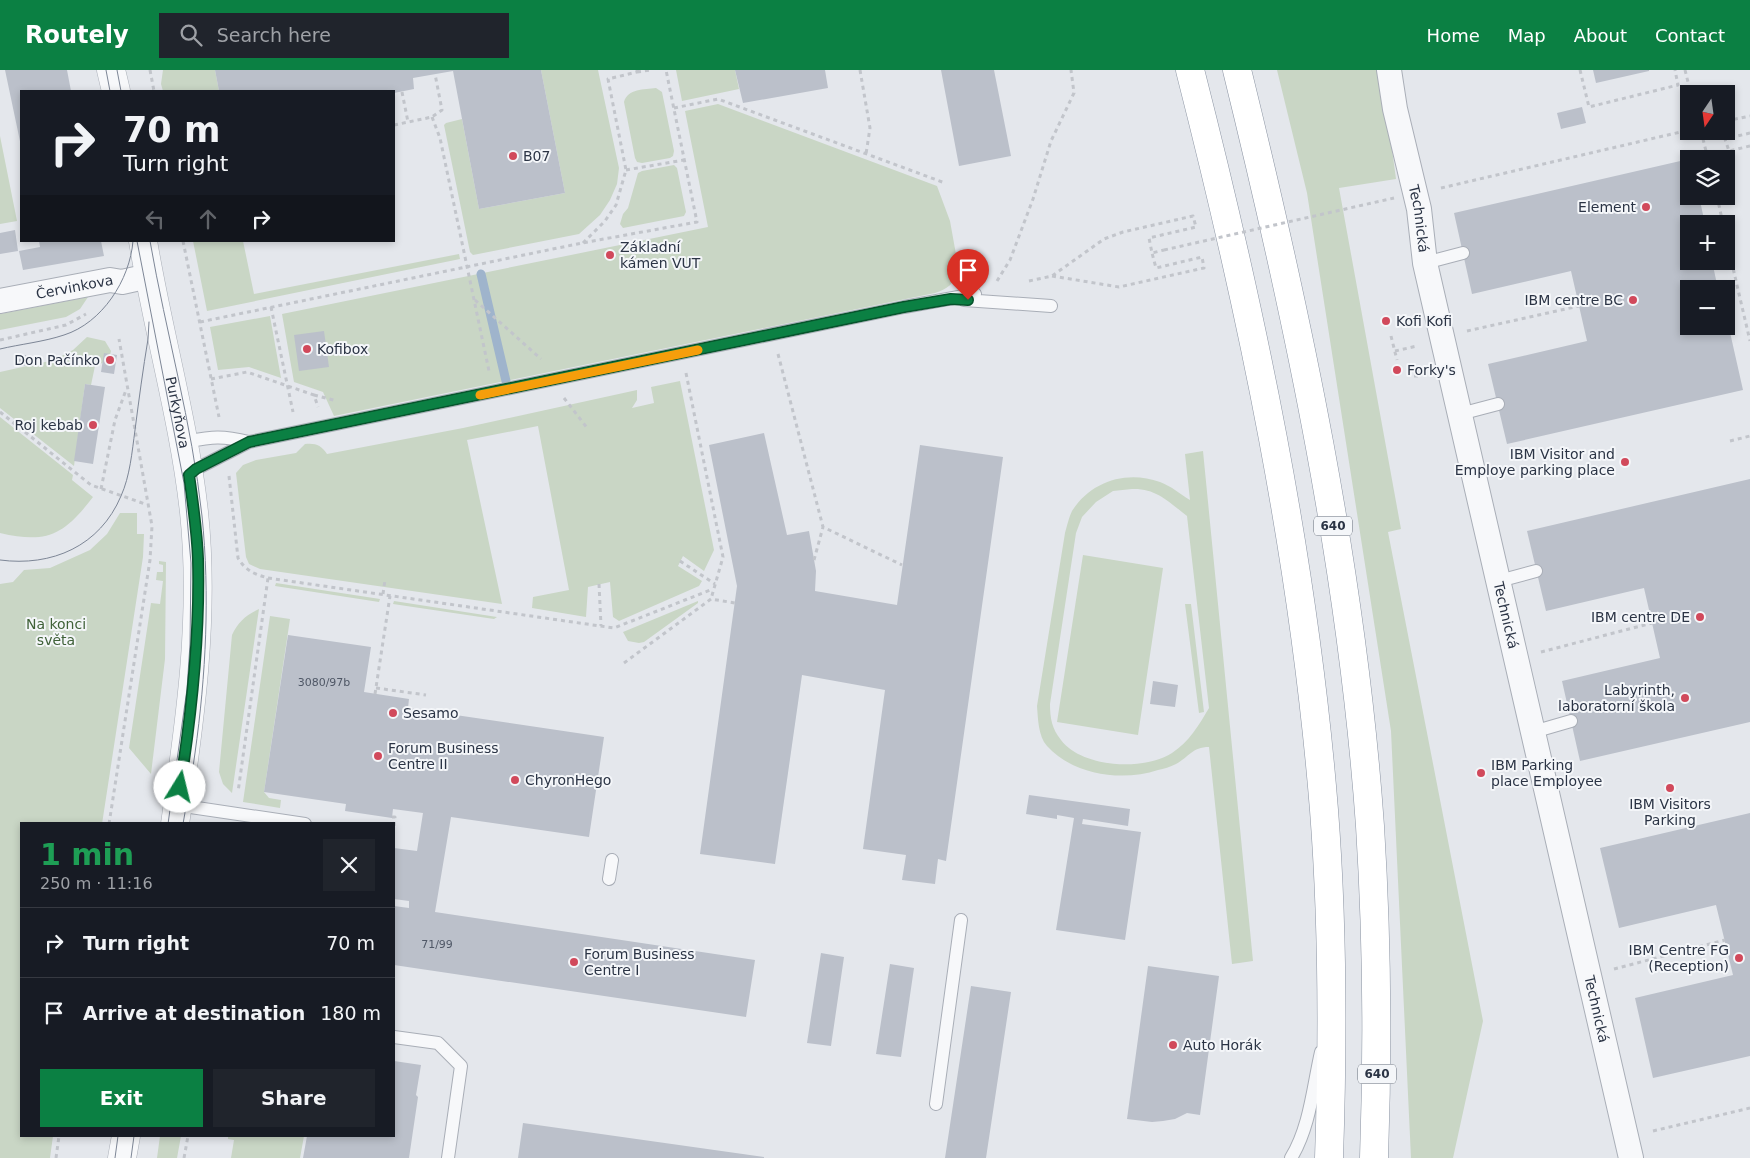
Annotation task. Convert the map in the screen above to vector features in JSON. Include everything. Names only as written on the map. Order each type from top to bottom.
[{"type":"highway","points":[[1190,70],[1220,190],[1280,477],[1317,734],[1324,810],[1332,1001],[1329,1158]]},
{"type":"highway","name":"640","points":[[1237,70],[1279,248],[1311,403],[1342,581],[1354,672],[1370,825],[1374,902],[1377,1064],[1374,1158]]},
{"type":"street","points":[[111,70],[116,90]]},
{"type":"street","name":"Technická","points":[[1389,70],[1395,109],[1418,201],[1425,262],[1631,1158]]},
{"type":"street","name":"Purkyňova","points":[[143,242],[189,475],[198,557],[196,661],[186,750],[176,815]]},
{"type":"street","name":"Červinkova","points":[[0,301],[110,280],[122,282],[149,276]]},
{"type":"street","points":[[122,1158],[126,1137]]},
{"type":"lane","points":[[1425,262],[1463,253]]},
{"type":"lane","points":[[189,475],[196,469],[249,442],[975,294]]},
{"type":"lane","points":[[951,299],[1051,306]]},
{"type":"lane","points":[[1460,414],[1498,404]]},
{"type":"lane","points":[[183,442],[223,436],[249,442]]},
{"type":"lane","points":[[1499,581],[1536,571]]},
{"type":"lane","points":[[1533,732],[1571,721]]},
{"type":"lane","points":[[176,815],[284,822]]},
{"type":"lane","points":[[608,879],[612,860]]},
{"type":"lane","points":[[936,1104],[961,920]]},
{"type":"lane","points":[[1291,1158],[1300,1139],[1306,1117],[1332,1001]]},
{"type":"lane","points":[[395,1036],[438,1043],[461,1066],[448,1158]]},
{"type":"path","points":[[150,70],[154,90]]},
{"type":"path","points":[[582,243],[605,221],[616,205],[626,170],[608,78],[637,71],[651,70]]},
{"type":"path","points":[[200,322],[582,243],[697,222],[666,70]]},
{"type":"path","points":[[860,70],[870,128],[866,154]]},
{"type":"path","points":[[996,282],[1010,260],[1051,141],[1074,93],[1071,70]]},
{"type":"path","points":[[1580,70],[1589,107],[1678,86],[1675,70]]},
{"type":"path","points":[[1684,70],[1688,85]]},
{"type":"path","points":[[395,125],[432,118],[442,110],[436,74]]},
{"type":"path","points":[[402,92],[408,122]]},
{"type":"path","points":[[674,108],[718,99],[945,183]]},
{"type":"path","points":[[1735,119],[1750,116]]},
{"type":"path","points":[[432,118],[440,138],[493,392]]},
{"type":"path","points":[[1438,188],[1680,132]]},
{"type":"path","points":[[1750,133],[1725,139],[1728,151],[1750,146]]},
{"type":"path","points":[[626,170],[684,160]]},
{"type":"path","points":[[1152,253],[1394,198]]},
{"type":"path","points":[[1193,216],[1196,228],[1149,238],[1152,253],[1156,268],[1202,257],[1204,268],[1119,287],[1052,276],[1104,239],[1123,232],[1193,216]]},
{"type":"path","points":[[183,242],[220,422]]},
{"type":"path","points":[[1733,270],[1750,341]]},
{"type":"path","points":[[474,300],[563,378]]},
{"type":"path","points":[[1481,327],[1578,306]]},
{"type":"path","points":[[271,307],[298,432]]},
{"type":"path","points":[[0,340],[66,325],[82,316]]},
{"type":"path","points":[[1392,336],[1397,360]]},
{"type":"path","points":[[109,822],[150,560],[152,526],[118,339]]},
{"type":"path","points":[[782,369],[823,527],[814,560]]},
{"type":"path","points":[[211,379],[247,372],[314,395],[325,427]]},
{"type":"path","points":[[686,372],[723,558],[713,589],[712,599]]},
{"type":"path","points":[[101,488],[115,420],[126,389]]},
{"type":"path","points":[[563,398],[588,429]]},
{"type":"path","points":[[0,412],[91,484],[148,505]]},
{"type":"path","points":[[1730,441],[1750,436]]},
{"type":"path","points":[[230,484],[238,558],[244,568],[254,574],[268,578],[614,628],[713,589]]},
{"type":"path","points":[[823,527],[902,565]]},
{"type":"path","points":[[680,561],[715,584]]},
{"type":"path","points":[[238,796],[268,578]]},
{"type":"path","points":[[383,594],[385,580]]},
{"type":"path","points":[[599,584],[601,626]]},
{"type":"path","points":[[375,694],[390,596]]},
{"type":"path","points":[[624,663],[712,599],[735,603]]},
{"type":"path","points":[[1548,650],[1652,623]]},
{"type":"path","points":[[376,688],[426,695]]},
{"type":"path","points":[[392,816],[395,817],[394,822]]},
{"type":"path","points":[[1626,966],[1725,940]]},
{"type":"path","points":[[1648,1132],[1750,1108]]},
{"type":"path","points":[[56,1158],[59,1137]]},
{"type":"path","points":[[184,1158],[188,1137]]},
{"type":"green space","points":[[163,70],[215,70],[219,90],[163,90],[161,84]]},
{"type":"green space","points":[[541,70],[598,70],[619,168],[617,184],[610,200],[600,215],[579,234],[473,255],[470,252],[444,125],[462,119],[479,209],[565,193]]},
{"type":"green space","points":[[676,70],[735,70],[739,89],[682,101]]},
{"type":"green space","points":[[1277,70],[1383,70],[1383,83],[1396,179],[1339,188],[1401,529],[1388,532],[1483,1021],[1453,1158],[1411,1158],[1391,731],[1307,193]]},
{"type":"green space","points":[[656,88],[662,92],[674,151],[673,156],[642,163],[637,162],[624,102],[626,97],[633,92]]},
{"type":"green space","points":[[718,104],[937,186],[950,221],[959,271],[952,283],[947,288],[935,293],[334,416],[323,392],[294,382],[282,314],[708,227],[685,111]]},
{"type":"green space","points":[[0,136],[17,221],[0,224]]},
{"type":"green space","points":[[674,165],[677,168],[686,212],[684,216],[623,228],[620,224],[623,214],[628,208],[638,173]]},
{"type":"green space","points":[[193,242],[243,242],[254,294],[459,254],[460,259],[207,311]]},
{"type":"green space","points":[[88,297],[80,309],[66,317],[0,330],[0,314]]},
{"type":"green space","points":[[270,316],[281,378],[249,367],[218,370],[210,327]]},
{"type":"green space","points":[[87,337],[105,341],[111,351],[105,361],[95,366],[91,385],[85,384],[74,466],[0,408],[0,372],[54,360],[73,350]]},
{"type":"green space","points":[[680,381],[714,550],[704,571],[683,556],[678,566],[702,581],[699,586],[619,621],[613,617],[610,582],[588,587],[586,617],[532,608],[533,597],[569,590],[538,426],[467,440],[502,604],[260,569],[249,564],[246,557],[236,473],[243,465],[256,460],[296,453],[305,444],[318,445],[327,454],[463,428],[637,390],[637,400],[632,408],[654,403],[651,387]]},
{"type":"green space","points":[[0,417],[73,475],[72,480],[93,497],[83,510],[63,528],[42,536],[30,537],[0,533]]},
{"type":"green space","points":[[1203,451],[1253,961],[1232,964],[1209,747],[1203,747],[1195,751],[1172,766],[1144,774],[1114,775],[1084,770],[1058,756],[1044,742],[1040,732],[1037,706],[1065,533],[1072,511],[1089,492],[1099,485],[1123,478],[1135,477],[1160,482],[1190,500],[1185,454]],"holes":[[[1141,489],[1162,497],[1187,516],[1209,708],[1189,738],[1172,753],[1160,759],[1146,762],[1114,764],[1083,756],[1061,740],[1055,732],[1051,719],[1050,704],[1076,533],[1082,517],[1096,502],[1113,491]]]},
{"type":"green space","name":"Na konci světa","points":[[120,513],[137,513],[137,534],[144,534],[143,557],[102,822],[20,822],[20,1137],[53,1137],[50,1158],[0,1158],[0,584],[13,582],[24,570],[50,568],[90,550],[107,534]]},
{"type":"green space","points":[[1083,555],[1163,568],[1138,735],[1057,722]]},
{"type":"green space","points":[[159,561],[166,562],[165,659],[151,774],[129,748],[151,603],[160,604],[163,581],[156,580],[157,572],[163,572],[163,565],[159,564]]},
{"type":"green space","points":[[276,583],[380,599],[379,602],[275,586]]},
{"type":"green space","points":[[394,601],[497,617],[494,619],[393,604]]},
{"type":"green space","points":[[698,601],[698,603],[644,642],[628,641],[623,632]]},
{"type":"green space","points":[[1185,604],[1191,604],[1204,712],[1199,713]]},
{"type":"green space","points":[[259,609],[232,793],[223,784],[219,772],[232,635],[243,619]]},
{"type":"green space","points":[[270,616],[290,619],[264,792],[269,798],[281,800],[280,808],[243,802]]},
{"type":"green space","points":[[160,1137],[181,1137],[177,1158],[157,1158]]},
{"type":"green space","points":[[228,1137],[304,1137],[300,1158],[231,1158],[234,1140],[228,1139]]},
{"type":"building","points":[[5,70],[67,70],[71,90],[20,90],[20,141]]},
{"type":"building","name":"B07","points":[[215,70],[541,70],[565,193],[479,209],[453,71],[413,78],[414,89],[395,93],[395,90],[219,90]]},
{"type":"building","points":[[735,70],[825,70],[828,88],[743,103]]},
{"type":"building","points":[[941,70],[994,70],[1011,156],[959,166]]},
{"type":"building","points":[[1593,70],[1649,70],[1649,71],[1596,83]]},
{"type":"building","points":[[1582,107],[1586,123],[1561,129],[1557,113]]},
{"type":"building","name":"IBM centre BC","points":[[1680,161],[1680,205],[1701,205],[1703,215],[1680,215],[1680,270],[1714,270],[1716,280],[1680,280],[1680,335],[1731,335],[1743,390],[1507,444],[1488,364],[1587,341],[1571,271],[1472,294],[1454,213]]},
{"type":"building","points":[[15,230],[18,251],[0,254],[0,233]]},
{"type":"building","points":[[39,242],[101,242],[104,256],[23,270],[19,251],[40,247]]},
{"type":"building","points":[[324,331],[329,367],[299,371],[294,335]]},
{"type":"building","name":"Don Pačínko","points":[[104,353],[117,355],[114,374],[101,372]]},
{"type":"building","points":[[26,355],[28,365],[17,367],[14,357]]},
{"type":"building","points":[[85,384],[105,387],[93,464],[74,461]]},
{"type":"building","points":[[764,433],[787,535],[809,531],[816,571],[815,591],[897,605],[920,445],[1003,457],[946,861],[938,859],[935,884],[902,880],[906,855],[863,849],[885,690],[802,675],[775,864],[700,854],[737,586],[709,445]]},
{"type":"building","name":"IBM centre DE","points":[[1750,479],[1750,722],[1580,761],[1562,681],[1660,658],[1644,588],[1546,611],[1527,531]]},
{"type":"building","points":[[288,635],[371,647],[364,692],[409,699],[408,708],[604,737],[589,837],[451,817],[435,912],[755,960],[746,1017],[395,965],[395,906],[409,908],[409,901],[395,899],[395,848],[417,851],[423,813],[393,809],[392,818],[345,811],[346,804],[264,792]]},
{"type":"building","points":[[1153,681],[1178,685],[1175,707],[1150,704]]},
{"type":"building","points":[[1029,795],[1130,809],[1128,826],[1083,819],[1082,824],[1141,832],[1125,940],[1056,930],[1074,818],[1057,815],[1057,819],[1026,814]]},
{"type":"building","name":"IBM Centre FG (Reception)","points":[[1750,813],[1750,1056],[1653,1078],[1635,998],[1733,975],[1716,905],[1619,928],[1600,848]]},
{"type":"building","points":[[821,953],[844,957],[831,1046],[807,1043]]},
{"type":"building","points":[[890,964],[914,968],[901,1057],[876,1054]]},
{"type":"building","name":"Auto Horák","points":[[1148,966],[1219,976],[1200,1115],[1187,1113],[1175,1119],[1152,1122],[1127,1119]]},
{"type":"building","points":[[971,986],[1011,992],[986,1158],[945,1158]]},
{"type":"building","points":[[395,1061],[421,1065],[409,1158],[303,1158],[307,1137],[395,1137]]},
{"type":"building","points":[[523,1123],[764,1157],[764,1158],[518,1158]]},
{"type":"waterway","points":[[481,274],[506,381]]},
{"type":"tram line","points":[[106,70],[110,90]]},
{"type":"tram line","points":[[117,70],[121,90]]},
{"type":"tram line","points":[[0,349],[64,335],[90,321],[102,310],[120,285],[131,256],[133,242]]},
{"type":"tram line","points":[[137,242],[184,483],[191,563],[190,644],[187,689],[168,822]]},
{"type":"tram line","points":[[150,242],[198,481],[206,575],[206,635],[202,694],[195,753],[183,822]]},
{"type":"tram line","points":[[0,560],[38,560],[56,556],[87,540],[101,528],[112,513],[127,480],[149,322]]},
{"type":"tram line","points":[[115,1158],[118,1137]]},
{"type":"tram line","points":[[131,1158],[134,1137]]},
{"type":"slow traffic","points":[[480,395],[698,350]]},
{"type":"place","name":"B07","points":[[513,156]]},
{"type":"place","name":"Element","points":[[1646,207]]},
{"type":"place","name":"Základní kámen VUT","points":[[610,255]]},
{"type":"place","name":"IBM centre BC","points":[[1633,300]]},
{"type":"place","name":"Kofi Kofi","points":[[1386,321]]},
{"type":"place","name":"Kofibox","points":[[307,349]]},
{"type":"place","name":"Don Pačínko","points":[[110,360]]},
{"type":"place","name":"Forky's","points":[[1397,370]]},
{"type":"place","name":"Roj kebab","points":[[93,425]]},
{"type":"place","name":"IBM Visitor and Employe parking place","points":[[1625,462]]},
{"type":"place","name":"IBM centre DE","points":[[1700,617]]},
{"type":"place","name":"Labyrinth, laboratorní škola","points":[[1685,698]]},
{"type":"place","name":"Sesamo","points":[[393,713]]},
{"type":"place","name":"Forum Business Centre II","points":[[378,756]]},
{"type":"place","name":"IBM Parking place Employee","points":[[1481,773]]},
{"type":"place","name":"ChyronHego","points":[[515,780]]},
{"type":"place","name":"IBM Visitors Parking","points":[[1670,788]]},
{"type":"place","name":"IBM Centre FG (Reception)","points":[[1739,958]]},
{"type":"place","name":"Forum Business Centre I","points":[[574,962]]},
{"type":"place","name":"Auto Horák","points":[[1173,1045]]},
{"type":"route","points":[[180,787],[196,661],[198,557],[189,475],[196,469],[249,442],[904,307],[951,299],[968,300]]}]
